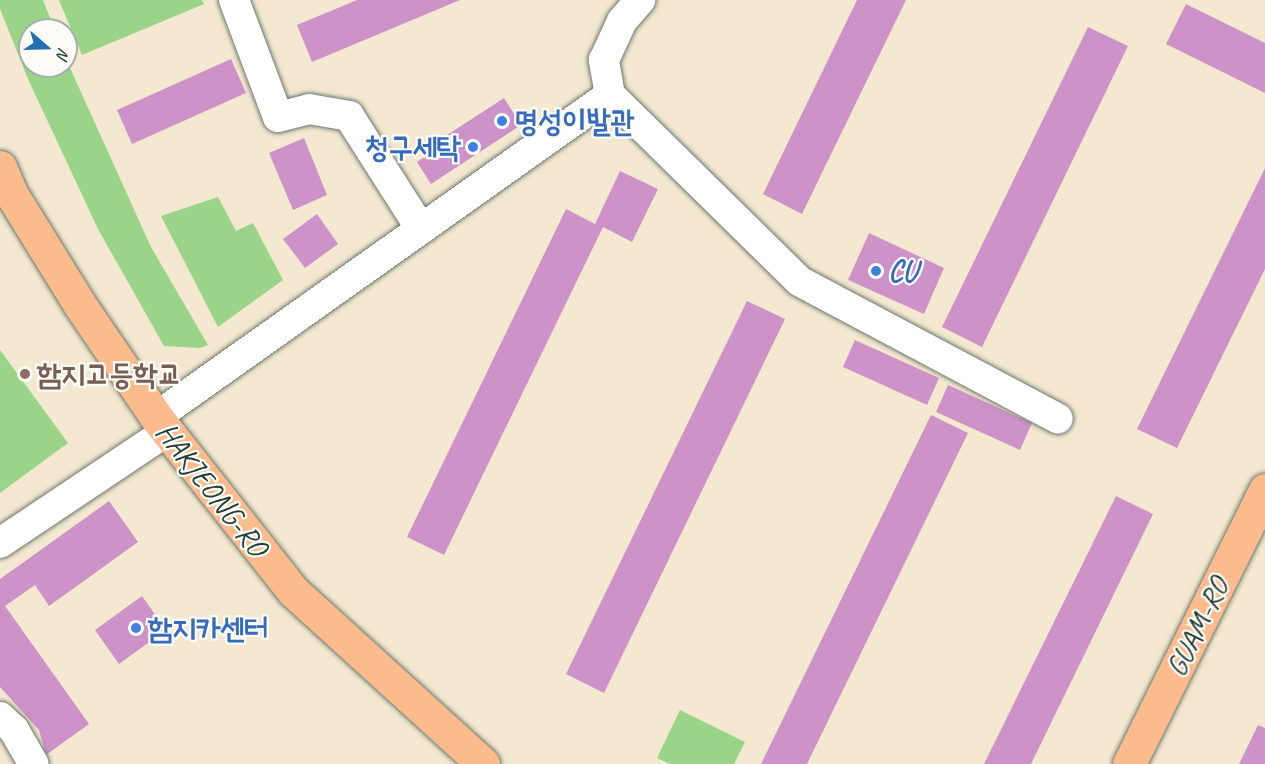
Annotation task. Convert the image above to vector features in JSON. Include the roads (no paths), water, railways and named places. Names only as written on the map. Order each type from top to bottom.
[{"type":"main road","name":"HAKJEONG-RO","points":[[0,167],[12,195],[80,305],[161,424],[293,591],[483,764]]},
{"type":"main road","name":"GUAM-RO","points":[[1129,764],[1265,490]]},
{"type":"street","points":[[234,0],[278,117],[309,109],[349,116],[421,229]]},
{"type":"street","points":[[640,0],[622,21],[604,60],[610,94],[799,281],[1058,419]]},
{"type":"street","points":[[0,543],[421,229],[610,94]]},
{"type":"street","points":[[0,717],[14,730],[34,764]]},
{"type":"place","name":"명성이발관","points":[[502,121]]},
{"type":"place","name":"청구세탁","points":[[473,147]]},
{"type":"place","name":"CU","points":[[876,271]]},
{"type":"place","name":"함지고등학교","points":[[25,374]]},
{"type":"place","name":"함지카센터","points":[[136,628]]}]
